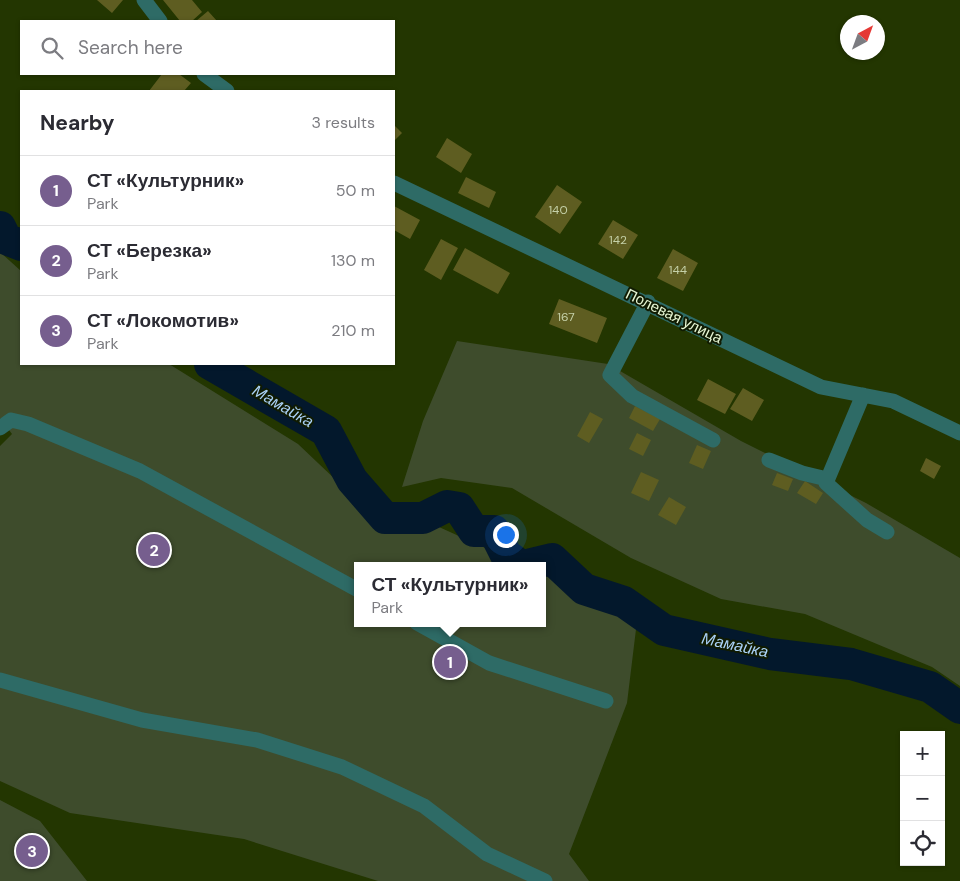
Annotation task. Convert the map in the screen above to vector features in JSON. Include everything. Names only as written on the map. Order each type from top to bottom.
[{"type":"street","points":[[144,0],[159,20]]},
{"type":"street","points":[[205,75],[226,90]]},
{"type":"street","name":"Полевая улица","points":[[395,183],[648,302],[821,387],[893,401],[960,432]]},
{"type":"street","points":[[648,302],[610,375],[632,396],[713,440]]},
{"type":"street","points":[[863,395],[826,482],[867,520],[887,532]]},
{"type":"street","points":[[0,428],[11,420],[28,424],[140,471],[354,588]]},
{"type":"street","points":[[769,460],[802,473],[828,479]]},
{"type":"street","points":[[424,627],[489,663],[606,701]]},
{"type":"street","points":[[0,680],[142,720],[257,740],[342,767],[424,806],[487,854],[545,881]]},
{"type":"green space","points":[[0,252],[20,270],[20,365],[171,365],[298,444],[378,520],[439,527],[516,562],[354,562],[354,627],[546,627],[546,576],[637,621],[627,703],[569,854],[589,881],[378,881],[244,839],[70,813],[0,781],[0,446],[12,434],[0,418]]},
{"type":"green space","points":[[457,341],[608,364],[741,441],[866,503],[960,558],[960,686],[932,667],[805,614],[721,599],[631,558],[512,488],[441,478],[402,487],[423,421]]},
{"type":"green space","points":[[0,800],[40,821],[87,881],[0,881]]},
{"type":"building","points":[[97,0],[123,0],[112,13]]},
{"type":"building","points":[[163,0],[192,0],[202,12],[193,20],[179,20]]},
{"type":"building","points":[[208,11],[216,20],[197,20]]},
{"type":"building","points":[[161,75],[180,75],[191,83],[185,90],[150,90]]},
{"type":"building","points":[[395,126],[402,133],[395,140]]},
{"type":"building","points":[[447,138],[472,154],[461,173],[436,157]]},
{"type":"building","points":[[466,177],[496,192],[489,208],[458,193]]},
{"type":"building","points":[[557,185],[582,202],[560,234],[535,217]]},
{"type":"building","points":[[395,207],[420,220],[410,239],[395,231]]},
{"type":"building","points":[[613,220],[638,235],[623,259],[598,244]]},
{"type":"building","points":[[441,239],[458,248],[441,280],[424,270]]},
{"type":"building","points":[[465,248],[510,273],[498,294],[453,270]]},
{"type":"building","points":[[673,249],[698,263],[683,291],[657,278]]},
{"type":"building","points":[[559,299],[607,318],[597,343],[549,324]]},
{"type":"building","points":[[708,379],[736,394],[725,414],[697,400]]},
{"type":"building","points":[[743,388],[764,400],[752,421],[730,409]]},
{"type":"building","points":[[635,406],[660,419],[653,431],[629,418]]},
{"type":"building","points":[[590,412],[603,419],[589,443],[577,436]]},
{"type":"building","points":[[637,433],[651,440],[643,456],[629,449]]},
{"type":"building","points":[[697,445],[711,451],[703,469],[689,463]]},
{"type":"building","points":[[926,458],[941,466],[934,479],[920,471]]},
{"type":"building","points":[[641,472],[659,480],[649,501],[631,493]]},
{"type":"building","points":[[777,473],[793,479],[788,491],[772,485]]},
{"type":"building","points":[[805,481],[823,493],[816,504],[797,493]]},
{"type":"building","points":[[669,497],[686,507],[676,525],[658,515]]},
{"type":"waterway","name":"Мамайка","points":[[0,227],[6,239],[20,245]]},
{"type":"waterway","name":"Мамайка","points":[[212,365],[326,431],[352,480],[385,518],[423,518],[447,506],[459,508],[474,531],[494,531],[506,555],[516,562]]},
{"type":"waterway","name":"Мамайка","points":[[540,562],[552,559],[584,589],[624,602],[664,630],[770,654],[851,664],[930,687],[960,708]]},
{"type":"place","name":"СТ «Березка»","points":[[154,550]]},
{"type":"place","name":"СТ «Культурник»","points":[[450,662]]},
{"type":"place","name":"СТ «Локомотив»","points":[[32,851]]}]
